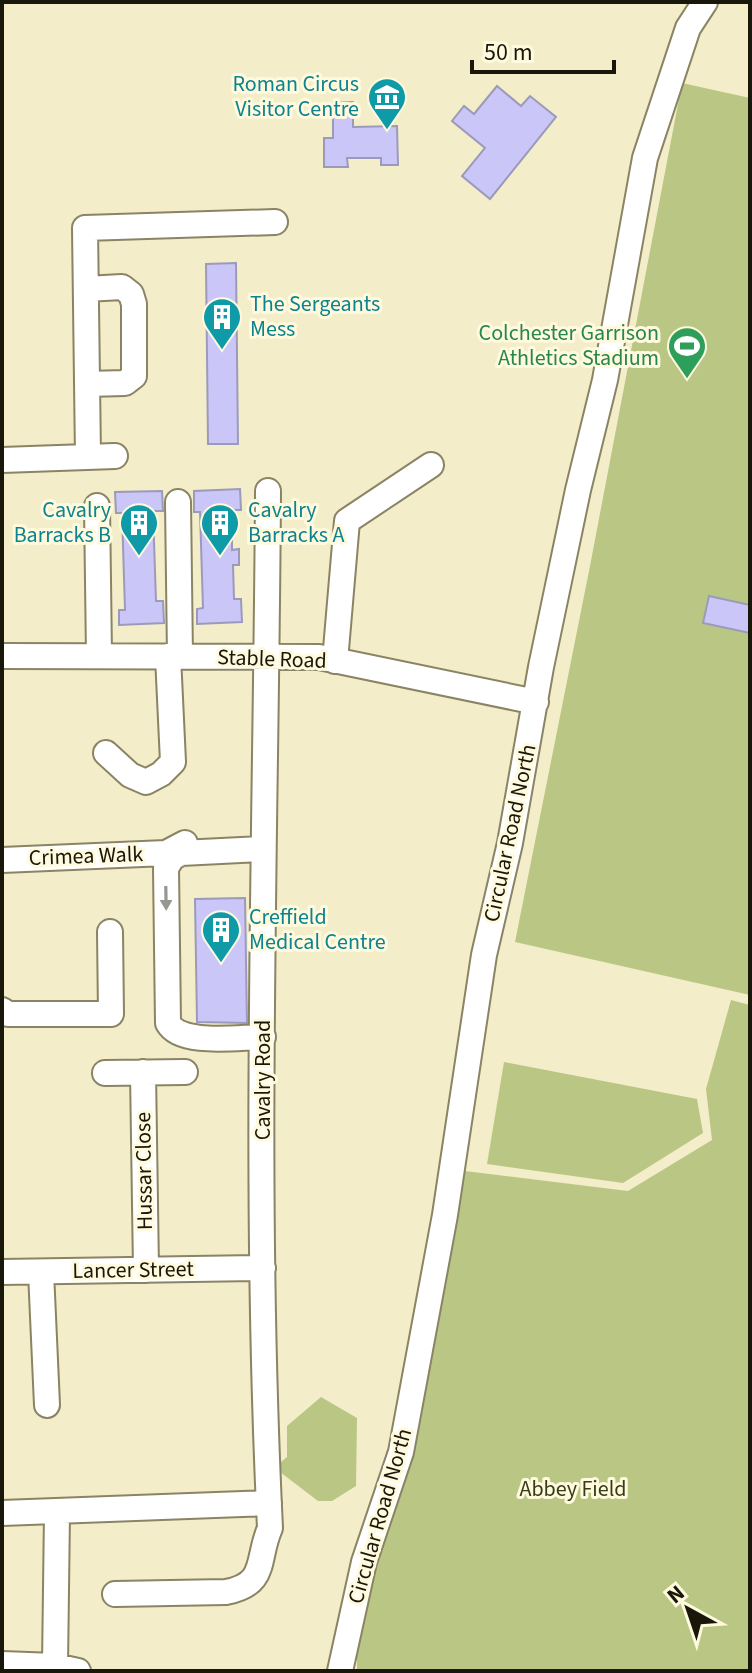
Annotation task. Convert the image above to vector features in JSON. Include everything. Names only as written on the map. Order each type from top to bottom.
[{"type":"street","name":"Circular Road North","points":[[340,1671],[364,1562],[401,1452],[445,1215],[484,955],[510,843],[578,490],[605,380],[645,158],[688,28],[705,2]]},
{"type":"street","points":[[88,457],[85,228],[275,222]]},
{"type":"street","points":[[86,289],[122,287],[131,294],[134,304],[134,376],[125,383],[87,384]]},
{"type":"street","points":[[2,460],[115,456]]},
{"type":"street","points":[[335,661],[347,521],[431,465]]},
{"type":"street","name":"Cavalry Road","points":[[115,1594],[244,1589],[253,1582],[260,1567],[263,1542],[270,1528],[263,1268],[263,845],[268,491]]},
{"type":"street","points":[[106,753],[130,775],[146,782],[161,774],[173,762],[178,502]]},
{"type":"street","points":[[97,506],[99,655]]},
{"type":"street","name":"Stable Road","points":[[2,656],[319,657],[536,702]]},
{"type":"street","name":"Crimea Walk","points":[[2,860],[166,853],[183,843],[263,845]]},
{"type":"street","points":[[263,845],[181,853],[172,858],[166,868],[168,1023],[173,1032],[185,1038],[263,1037]]},
{"type":"street","points":[[2,1010],[8,1014],[111,1014],[110,932]]},
{"type":"street","name":"Hussar Close","points":[[143,1072],[146,1270]]},
{"type":"street","points":[[105,1073],[185,1072]]},
{"type":"street","name":"Lancer Street","points":[[2,1272],[263,1268]]},
{"type":"street","points":[[41,1272],[47,1405]]},
{"type":"street","points":[[2,1513],[269,1503]]},
{"type":"street","points":[[2,1664],[66,1669],[57,1513]]},
{"type":"green space","name":"Colchester Garrison Athletics Stadium","points":[[682,83],[750,98],[750,995],[515,942]]},
{"type":"green space","name":"Abbey Field","points":[[731,1000],[750,1005],[750,1671],[357,1671],[357,1594],[378,1515],[448,1169],[628,1191],[712,1140],[706,1089]]},
{"type":"green space","points":[[504,1062],[697,1099],[703,1133],[623,1183],[487,1164]]},
{"type":"green space","points":[[321,1397],[357,1418],[356,1486],[332,1501],[318,1501],[280,1472],[281,1462],[287,1457],[287,1426]]},
{"type":"building","points":[[497,86],[521,106],[530,96],[556,117],[490,199],[462,176],[485,148],[452,121],[464,106],[474,114]]},
{"type":"building","name":"Roman Circus Visitor Centre","points":[[353,102],[353,127],[397,126],[398,165],[381,165],[381,158],[347,158],[348,167],[324,167],[324,138],[333,138],[333,103]]},
{"type":"building","name":"The Sergeants Mess","points":[[236,263],[238,444],[208,444],[206,264]]},
{"type":"building","name":"Cavalry Barracks A","points":[[240,489],[241,510],[232,510],[232,550],[239,549],[239,565],[233,565],[234,599],[241,599],[242,622],[197,624],[197,609],[203,608],[200,512],[194,512],[194,491]]},
{"type":"building","name":"Cavalry Barracks B","points":[[162,491],[163,511],[153,511],[156,601],[163,601],[164,623],[119,625],[119,610],[125,610],[122,513],[116,513],[115,492]]},
{"type":"building","points":[[709,596],[750,605],[750,633],[703,623]]},
{"type":"building","name":"Creffield Medical Centre","points":[[245,898],[247,1023],[197,1022],[195,899]]},
{"type":"place","name":"Roman Circus Visitor Centre","points":[[387,131]]},
{"type":"place","name":"The Sergeants Mess","points":[[222,351]]},
{"type":"place","name":"Colchester Garrison Athletics Stadium","points":[[687,380]]},
{"type":"place","name":"Cavalry Barracks B","points":[[139,557]]},
{"type":"place","name":"Cavalry Barracks A","points":[[220,557]]},
{"type":"place","name":"Creffield Medical Centre","points":[[221,964]]}]
